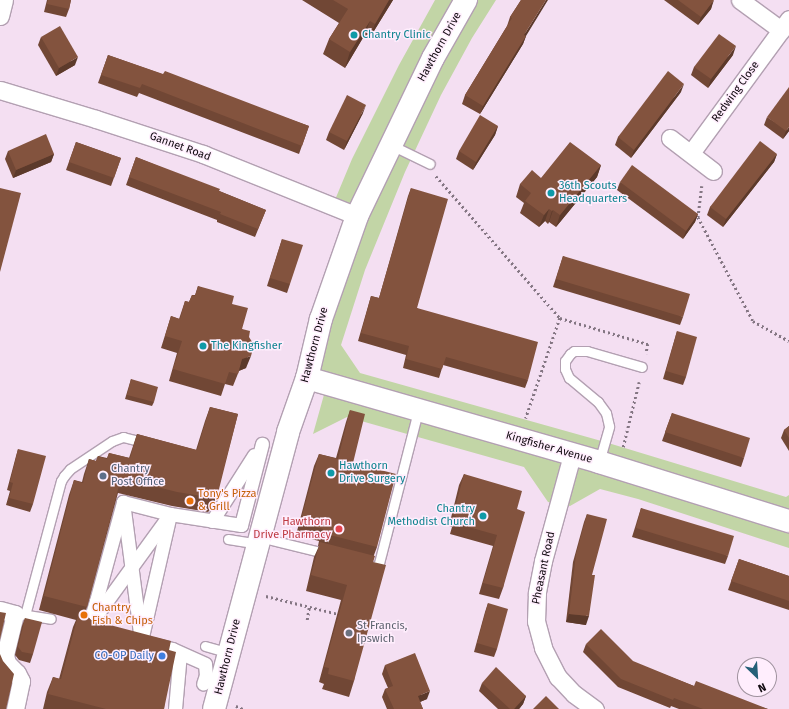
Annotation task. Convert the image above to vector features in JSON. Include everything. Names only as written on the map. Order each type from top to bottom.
[{"type":"street","points":[[0,16],[4,0]]},
{"type":"street","name":"Hawthorn Drive","points":[[214,709],[293,413],[307,378],[321,319],[357,216],[432,58],[466,0]]},
{"type":"street","name":"Redwing Close","points":[[691,153],[785,25],[740,0]]},
{"type":"street","name":"Gannet Road","points":[[0,90],[96,119],[203,154],[357,216]]},
{"type":"street","points":[[670,138],[691,153],[709,176]]},
{"type":"street","name":"Kingfisher Avenue","points":[[307,378],[599,462],[789,521]]},
{"type":"street","points":[[123,502],[170,514],[241,526],[262,444],[212,521]]},
{"type":"street","name":"Pheasant Road","points":[[572,455],[543,561],[537,593],[536,622],[543,648],[558,677],[574,694],[595,709]]},
{"type":"street","points":[[123,502],[141,641]]},
{"type":"street","points":[[88,627],[123,502]]},
{"type":"street","points":[[88,627],[170,514]]},
{"type":"street","points":[[141,641],[170,514]]},
{"type":"street","points":[[14,613],[5,654],[7,662],[17,673],[21,681],[15,709]]},
{"type":"street","points":[[88,627],[103,631]]},
{"type":"street","points":[[126,637],[172,649],[205,664],[206,675],[204,684]]},
{"type":"street","points":[[175,709],[180,653]]},
{"type":"lane","points":[[390,144],[430,164]]},
{"type":"lane","points":[[599,462],[609,426],[606,413],[598,402],[569,378],[564,369],[564,361],[574,351],[587,351],[642,367]]},
{"type":"lane","points":[[364,564],[378,567],[418,411]]},
{"type":"lane","points":[[51,619],[14,613],[61,481],[70,469],[101,447],[123,437],[153,444]]},
{"type":"lane","points":[[228,539],[259,540],[335,556]]},
{"type":"lane","points":[[205,646],[229,653]]},
{"type":"path","points":[[434,174],[560,318],[525,421]]},
{"type":"path","points":[[709,176],[702,185],[698,217],[753,321],[789,341]]},
{"type":"path","points":[[245,591],[338,614]]},
{"type":"path","points":[[307,620],[309,607]]},
{"type":"path","points":[[236,706],[243,709]]},
{"type":"green space","points":[[435,0],[496,0],[472,38],[441,95],[405,172],[365,270],[341,345],[360,373],[605,442],[786,497],[789,495],[789,548],[638,499],[600,489],[570,506],[548,502],[524,467],[347,417],[313,434],[327,384],[307,378],[357,216],[332,207],[352,159],[399,65]]},
{"type":"building","points":[[48,0],[71,0],[69,9],[47,4]]},
{"type":"building","points":[[333,0],[389,0],[375,24],[370,21],[350,52],[329,39],[348,9]]},
{"type":"building","points":[[521,0],[546,0],[524,35],[526,36],[483,106],[465,95],[512,18],[510,17]]},
{"type":"building","points":[[678,0],[714,0],[701,17]]},
{"type":"building","points":[[60,26],[78,57],[59,68],[41,37]]},
{"type":"building","points":[[719,34],[736,46],[711,79],[694,67]]},
{"type":"building","points":[[108,55],[163,74],[165,71],[309,126],[302,146],[142,84],[140,88],[101,75]]},
{"type":"building","points":[[668,71],[684,84],[634,150],[618,137]]},
{"type":"building","points":[[789,87],[789,127],[786,131],[767,117]]},
{"type":"building","points":[[347,95],[366,105],[347,141],[329,132]]},
{"type":"building","points":[[480,115],[498,126],[476,162],[459,151]]},
{"type":"building","points":[[46,134],[54,154],[16,170],[8,151]]},
{"type":"building","points":[[760,141],[777,154],[726,219],[710,207]]},
{"type":"building","points":[[76,142],[121,158],[114,178],[69,162]]},
{"type":"building","name":"36th Scouts Headquarters","points":[[570,142],[601,165],[560,215],[549,209],[544,215],[525,201],[531,193],[520,184],[532,170],[541,178]]},
{"type":"building","points":[[136,157],[220,189],[219,191],[266,210],[258,229],[220,214],[221,212],[129,177]]},
{"type":"building","points":[[632,165],[698,214],[686,231],[620,182]]},
{"type":"building","points":[[0,188],[21,193],[0,272]]},
{"type":"building","points":[[411,188],[448,199],[417,308],[538,342],[528,380],[446,357],[442,369],[406,359],[409,346],[361,333],[371,296],[379,298]]},
{"type":"building","points":[[282,239],[303,245],[290,284],[270,278]]},
{"type":"building","points":[[563,256],[690,294],[683,317],[556,279]]},
{"type":"building","name":"The Kingfisher","points":[[198,286],[234,296],[232,304],[248,308],[242,329],[250,331],[249,337],[254,345],[251,356],[242,359],[238,374],[229,372],[225,384],[173,369],[182,341],[165,336],[171,316],[180,319],[185,301],[189,302],[192,295],[195,296]]},
{"type":"building","points":[[677,331],[697,337],[686,377],[666,371]]},
{"type":"building","points":[[131,379],[158,387],[154,402],[127,395]]},
{"type":"building","points":[[210,407],[238,414],[219,489],[214,498],[177,492],[121,478],[87,607],[44,596],[74,480],[83,483],[89,459],[96,461],[98,456],[107,459],[109,453],[130,458],[137,434],[197,450]]},
{"type":"building","points":[[350,410],[365,414],[353,463],[396,474],[377,547],[322,533],[323,529],[300,523],[319,454],[338,459]]},
{"type":"building","points":[[672,413],[750,438],[744,458],[665,432]]},
{"type":"building","points":[[789,426],[789,438],[784,430]]},
{"type":"building","points":[[18,449],[46,456],[33,504],[9,498],[13,483],[10,482]]},
{"type":"building","name":"Chantry Methodist Church","points":[[464,474],[522,491],[517,509],[525,512],[503,588],[483,583],[497,535],[454,523],[456,516],[453,515]]},
{"type":"building","points":[[641,508],[734,536],[728,556],[636,528]]},
{"type":"building","points":[[587,514],[607,519],[592,575],[595,575],[589,616],[569,614],[576,554]]},
{"type":"building","name":"St Francis, Ipswich","points":[[320,542],[375,556],[373,562],[386,565],[354,681],[328,674],[329,668],[324,667],[347,585],[311,575]]},
{"type":"building","points":[[739,559],[789,576],[789,601],[731,581]]},
{"type":"building","points":[[488,603],[508,609],[497,649],[477,643]]},
{"type":"building","points":[[0,612],[6,613],[0,639]]},
{"type":"building","points":[[79,612],[86,614],[91,620],[171,641],[169,650],[176,652],[164,709],[106,709],[48,694],[53,677],[61,679]]},
{"type":"building","points":[[25,618],[42,622],[33,654],[22,652],[18,647]]},
{"type":"building","points":[[601,629],[633,661],[694,686],[696,681],[768,709],[703,709],[674,698],[673,700],[621,679],[586,644]]},
{"type":"building","points":[[415,653],[430,691],[418,696],[423,709],[394,709],[385,689],[393,686],[385,665]]},
{"type":"building","points":[[0,654],[3,661],[14,674],[6,709],[0,709]]},
{"type":"building","points":[[496,667],[526,696],[514,709],[510,709],[482,683]]},
{"type":"building","points":[[546,696],[559,709],[533,709]]},
{"type":"place","name":"Chantry Clinic","points":[[354,35]]},
{"type":"place","name":"36th Scouts Headquarters","points":[[551,193]]},
{"type":"place","name":"The Kingfisher","points":[[203,346]]},
{"type":"place","name":"Hawthorn Drive Surgery","points":[[331,473]]},
{"type":"place","name":"Chantry Post Office","points":[[103,476]]},
{"type":"place","name":"Tony's Pizza & Grill","points":[[190,501]]},
{"type":"place","name":"Chantry Methodist Church","points":[[483,516]]},
{"type":"place","name":"Hawthorn Drive Pharmacy","points":[[339,529]]},
{"type":"place","name":"Chantry Fish & Chips","points":[[84,615]]},
{"type":"place","name":"St Francis, Ipswich","points":[[349,633]]},
{"type":"place","name":"CO-OP Daily","points":[[162,656]]}]
